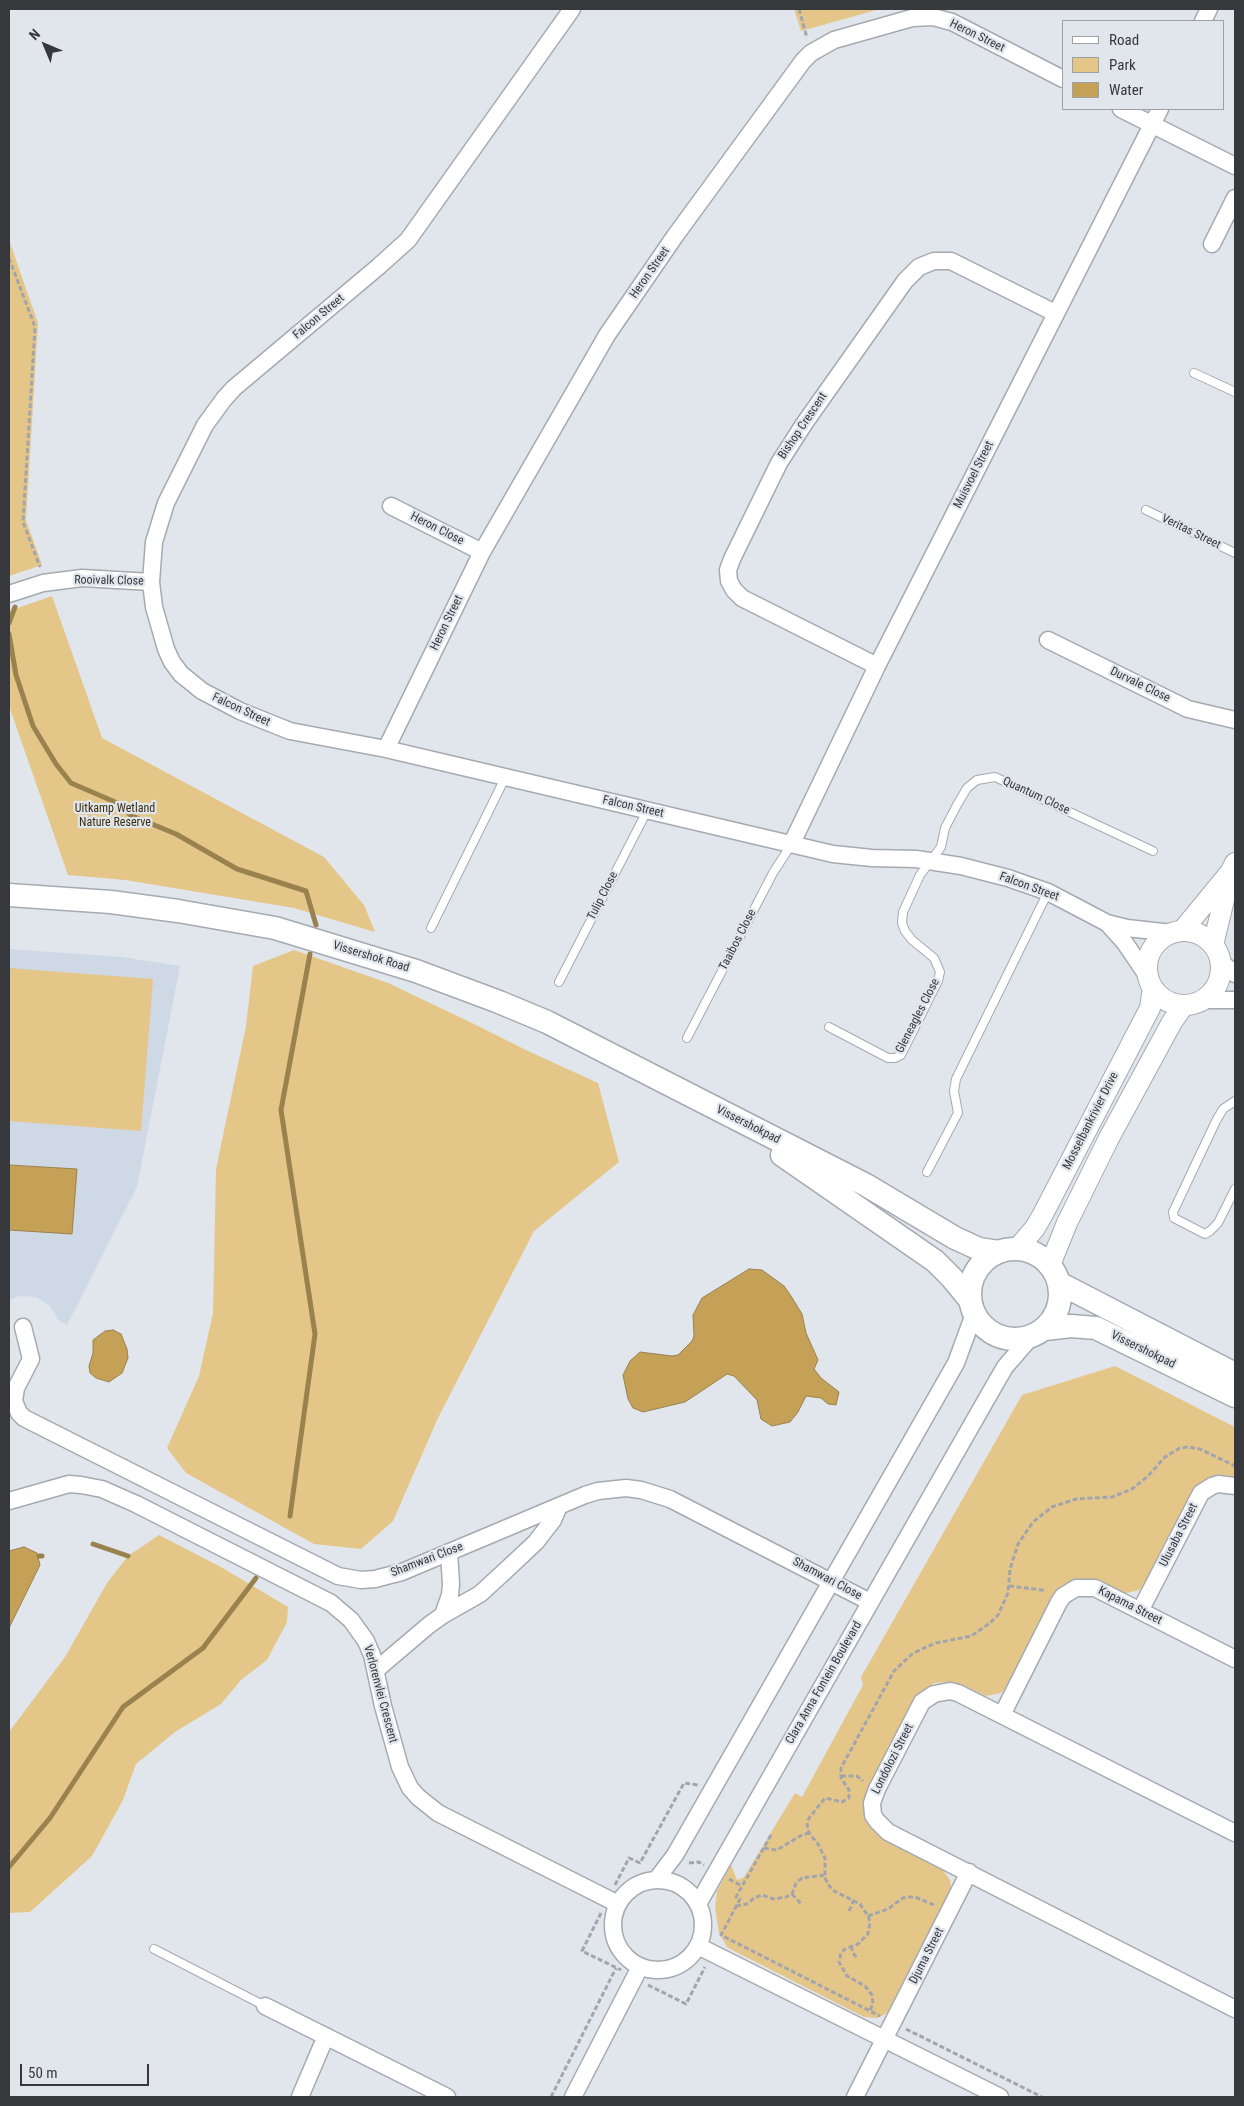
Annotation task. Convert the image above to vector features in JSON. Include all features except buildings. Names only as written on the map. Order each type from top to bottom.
[{"type":"main road","name":"Vissershok Road","points":[[9,895],[111,902],[178,911],[275,928],[416,970],[527,1013],[614,1054],[708,1105]]},
{"type":"main road","name":"Vissershokpad","points":[[708,1105],[866,1185],[955,1238],[979,1249],[1008,1250]]},
{"type":"main road","name":"Vissershokpad","points":[[708,1105],[935,1261],[952,1278],[972,1307]]},
{"type":"main road","points":[[1008,1250],[1029,1251],[1042,1258],[1054,1274],[1060,1298],[1057,1312],[1038,1333],[1008,1339],[994,1335],[982,1326],[972,1307],[970,1285],[976,1271],[986,1259],[1008,1250]]},
{"type":"main road","name":"Vissershokpad","points":[[1054,1274],[1235,1374]]},
{"type":"main road","name":"Vissershokpad","points":[[1038,1333],[1071,1326],[1096,1328],[1235,1396]]},
{"type":"street","name":"Falcon Street","points":[[572,9],[408,240],[246,377],[214,412],[191,453],[160,517],[154,542],[151,582],[156,620],[166,649],[177,668],[191,683],[240,711],[290,731],[386,749],[849,856],[930,861],[984,872],[1048,892],[1107,923],[1127,928],[1177,932]]},
{"type":"street","name":"Heron Street","points":[[386,749],[482,552],[607,335],[796,69],[811,53],[834,40],[912,18],[933,17],[952,22],[1062,78]]},
{"type":"street","points":[[1123,110],[1235,166]]},
{"type":"street","name":"Muisvoel Street","points":[[792,843],[877,666],[1160,110]]},
{"type":"street","points":[[1212,244],[1235,198]]},
{"type":"street","name":"Bishop Crescent","points":[[877,666],[742,598],[729,581],[728,570],[732,559],[775,472],[810,416],[905,281],[919,267],[934,261],[951,261],[1055,313]]},
{"type":"street","name":"Heron Close","points":[[391,506],[482,552]]},
{"type":"street","name":"Rooivalk Close","points":[[9,594],[43,583],[82,578],[151,582]]},
{"type":"street","name":"Durvale Close","points":[[1048,640],[1188,709],[1235,720]]},
{"type":"street","points":[[1233,867],[1177,932],[1156,944],[1150,954],[1147,966],[1150,982],[1166,1000],[1184,1005],[1204,1000],[1235,1000]]},
{"type":"street","points":[[1204,1000],[1218,984],[1221,973],[1233,867]]},
{"type":"street","name":"Falcon Street","points":[[1107,923],[1125,942],[1150,982]]},
{"type":"street","points":[[1177,932],[1192,932],[1202,936],[1223,960]]},
{"type":"street","name":"Mosselbankrivier Drive","points":[[1008,1250],[1035,1228],[1042,1216],[1150,1008],[1150,982]]},
{"type":"street","name":"Mosselbankrivier Drive","points":[[1054,1274],[1070,1216],[1109,1138],[1172,1022],[1184,1005]]},
{"type":"street","points":[[656,1880],[676,1855],[956,1363],[972,1307]]},
{"type":"street","points":[[23,1327],[31,1358],[12,1386],[16,1408],[24,1418]]},
{"type":"street","name":"Clara Anna Fontein Boulevard","points":[[698,1904],[998,1379],[1006,1367],[1038,1333]]},
{"type":"street","name":"Shamwari Close","points":[[24,1418],[338,1576],[361,1580],[375,1579],[402,1572],[585,1495],[612,1489],[641,1490],[656,1493],[870,1602]]},
{"type":"street","name":"Ulusaba Street","points":[[1140,1611],[1201,1493],[1218,1484],[1235,1486]]},
{"type":"street","name":"Verlorenvlei Crescent","points":[[9,1501],[56,1486],[81,1485],[102,1489],[136,1504],[331,1603],[346,1615],[359,1630],[372,1655],[383,1706],[400,1767],[410,1788],[418,1797],[438,1813],[613,1901]]},
{"type":"street","points":[[376,1670],[429,1625],[480,1594],[536,1542],[553,1520],[559,1506]]},
{"type":"street","points":[[443,1615],[450,1595],[449,1552]]},
{"type":"street","name":"Kapama Street","points":[[1002,1715],[1059,1602],[1069,1591],[1076,1588],[1095,1588],[1235,1659]]},
{"type":"street","name":"Londolozi Street","points":[[1235,1833],[958,1693],[942,1691],[927,1697],[918,1709],[873,1797],[872,1809],[876,1821],[882,1827],[1235,2009]]},
{"type":"street","name":"Djuma Street","points":[[855,2097],[969,1872]]},
{"type":"street","points":[[637,1972],[623,1954],[616,1940],[613,1924],[613,1901],[645,1882],[656,1880],[669,1881],[681,1886],[691,1894],[698,1904],[703,1925],[702,1936],[705,1950]]},
{"type":"street","points":[[637,1972],[673,1968],[692,1955],[705,1950],[1000,2097]]},
{"type":"street","points":[[573,2097],[637,1972]]},
{"type":"street","points":[[264,2006],[447,2097]]},
{"type":"street","points":[[300,2097],[326,2036]]},
{"type":"lane","points":[[1194,373],[1235,392]]},
{"type":"lane","name":"Veritas Street","points":[[1146,510],[1235,553]]},
{"type":"lane","name":"Quantum Close","points":[[930,861],[941,847],[945,828],[967,788],[977,780],[988,777],[995,777],[1153,851]]},
{"type":"lane","points":[[431,928],[506,778]]},
{"type":"lane","name":"Tulip Close","points":[[559,982],[648,811]]},
{"type":"lane","name":"Taaibos Close","points":[[687,1038],[773,873],[792,843]]},
{"type":"lane","name":"Gleneagles Close","points":[[829,1027],[888,1058],[895,1058],[901,1055],[938,981],[940,972],[934,958],[912,940],[902,923],[903,912],[920,875],[930,861]]},
{"type":"lane","points":[[928,1172],[958,1113],[954,1091],[956,1079],[1048,892]]},
{"type":"lane","points":[[1235,1101],[1223,1109],[1216,1121],[1173,1212],[1174,1218],[1204,1234],[1218,1223],[1235,1189]]},
{"type":"lane","points":[[9,1410],[24,1418]]},
{"type":"lane","points":[[154,1949],[264,2006]]},
{"type":"path","points":[[799,9],[811,53]]},
{"type":"path","points":[[9,258],[35,327],[23,522],[39,563],[43,583]]},
{"type":"path","points":[[870,2010],[873,2004],[872,1995],[865,1986],[848,1976],[839,1962],[841,1953],[851,1946],[858,1944],[868,1934],[870,1922],[868,1916],[865,1909],[854,1900],[834,1891],[827,1882],[824,1854],[809,1833],[807,1824],[809,1818],[825,1798],[842,1802],[850,1798],[849,1790],[841,1776],[841,1768],[894,1671],[912,1654],[936,1643],[960,1640],[981,1631],[998,1615],[1006,1599],[1010,1569],[1018,1544],[1032,1522],[1052,1507],[1076,1499],[1112,1497],[1132,1490],[1165,1457],[1180,1448],[1200,1449],[1235,1466]]},
{"type":"path","points":[[1008,1586],[1042,1590],[1059,1602]]},
{"type":"path","points":[[841,1776],[857,1776],[877,1789]]},
{"type":"path","points":[[714,1788],[684,1783],[640,1864],[629,1858],[613,1901],[582,1951],[616,1968],[637,1972],[686,2004],[705,1950],[721,1935],[740,1899],[736,1897],[771,1835]]},
{"type":"path","points":[[764,1848],[778,1850],[800,1836],[809,1833]]},
{"type":"path","points":[[652,1842],[689,1863],[699,1862],[742,1886]]},
{"type":"path","points":[[736,1906],[747,1904],[756,1896],[762,1895],[780,1899],[792,1894],[796,1883],[802,1878],[825,1875]]},
{"type":"path","points":[[792,1894],[802,1905]]},
{"type":"path","points":[[868,1916],[888,1909],[903,1898],[909,1897],[921,1899],[948,1914]]},
{"type":"path","points":[[849,1911],[854,1900]]},
{"type":"path","points":[[721,1935],[1042,2097]]},
{"type":"path","points":[[851,1946],[853,1954],[857,1958]]},
{"type":"path","points":[[551,2097],[616,1968]]},
{"type":"shaded area","points":[[9,949],[122,957],[180,966],[137,1187],[67,1325],[59,1321],[50,1306],[36,1297],[19,1296],[9,1300]]},
{"type":"green space","points":[[794,9],[880,9],[801,31]]},
{"type":"green space","points":[[9,240],[38,323],[26,520],[42,565],[9,576]]},
{"type":"green space","name":"Uitkamp Wetland Nature Reserve","points":[[52,596],[102,738],[324,857],[364,905],[375,932],[294,908],[125,880],[68,875],[9,706],[9,611]]},
{"type":"green space","points":[[294,950],[388,983],[598,1083],[619,1162],[534,1231],[438,1418],[393,1521],[361,1549],[314,1544],[186,1473],[167,1448],[199,1376],[213,1313],[216,1169],[246,1026],[253,966]]},
{"type":"green space","points":[[9,968],[153,979],[141,1131],[9,1121]]},
{"type":"green space","points":[[1115,1366],[1235,1427],[1235,1478],[1214,1477],[1147,1582],[1139,1590],[1127,1593],[1120,1592],[1089,1579],[1079,1579],[1062,1586],[1056,1592],[1008,1686],[1001,1693],[986,1696],[962,1685],[948,1682],[934,1683],[916,1696],[868,1790],[865,1799],[866,1817],[879,1836],[942,1869],[950,1880],[951,1886],[887,2013],[878,2018],[864,2017],[727,1947],[719,1933],[715,1908],[717,1891],[731,1865],[737,1880],[744,1877],[795,1793],[802,1797],[863,1685],[861,1677],[1022,1395]]},
{"type":"green space","points":[[159,1535],[221,1567],[288,1607],[287,1622],[267,1660],[241,1680],[221,1704],[175,1732],[136,1764],[123,1800],[92,1856],[30,1912],[9,1913],[9,1732],[65,1657],[107,1583],[128,1556]]},
{"type":"water","points":[[9,1165],[77,1169],[72,1234],[9,1230]]},
{"type":"water","points":[[749,1269],[762,1270],[784,1286],[791,1296],[802,1314],[806,1333],[818,1360],[814,1369],[821,1378],[839,1392],[836,1405],[828,1404],[821,1398],[806,1396],[798,1412],[790,1422],[772,1426],[761,1419],[757,1400],[734,1376],[727,1374],[685,1402],[643,1412],[633,1408],[628,1399],[623,1375],[630,1361],[640,1352],[678,1355],[692,1341],[694,1336],[693,1315],[702,1298]]},
{"type":"water","points":[[113,1330],[121,1334],[127,1349],[128,1358],[122,1373],[109,1382],[96,1378],[90,1373],[89,1366],[93,1353],[93,1340],[105,1331]]},
{"type":"water","points":[[24,1547],[37,1553],[40,1565],[9,1628],[9,1551]]},
{"type":"waterway","points":[[9,623],[15,607]]},
{"type":"waterway","points":[[9,634],[16,675],[33,726],[56,764],[71,783],[122,805],[130,815],[176,834],[237,869],[306,891],[316,925]]},
{"type":"waterway","points":[[290,1516],[315,1334],[281,1110],[310,954]]},
{"type":"waterway","points":[[93,1544],[128,1556]]},
{"type":"waterway","points":[[9,1867],[50,1818],[123,1707],[203,1648],[256,1578]]}]
